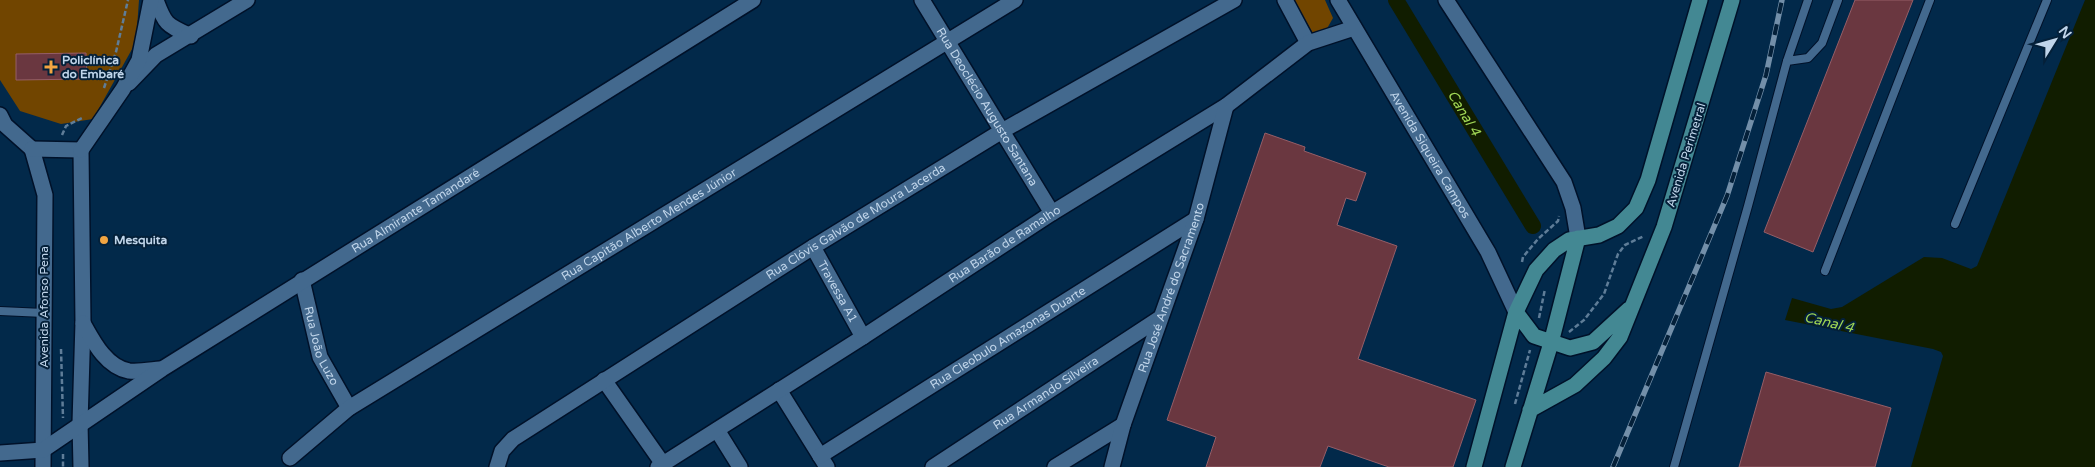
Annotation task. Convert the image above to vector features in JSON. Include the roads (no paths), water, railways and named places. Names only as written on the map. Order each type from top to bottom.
[{"type":"main road","points":[[1474,467],[1516,312],[1534,275],[1544,260],[1554,250],[1569,240],[1599,234],[1618,226],[1636,208],[1648,180],[1700,0]]},
{"type":"main road","name":"Avenida Perimetral","points":[[1530,410],[1575,385],[1604,358],[1620,336],[1664,227],[1732,0]]},
{"type":"main road","points":[[1513,467],[1551,343],[1578,238]]},
{"type":"main road","points":[[1516,312],[1534,336],[1570,348],[1593,342],[1632,307]]},
{"type":"street","points":[[81,467],[80,423],[83,322],[81,150],[123,89],[139,60],[151,0]]},
{"type":"street","points":[[156,0],[162,16],[169,26],[191,36]]},
{"type":"street","points":[[123,89],[156,55],[191,36],[247,0]]},
{"type":"street","name":"Rua Almirante Tamandaré","points":[[43,450],[80,423],[162,369],[302,280],[753,0]]},
{"type":"street","name":"Rua Deoclécio Augusto Santana","points":[[922,0],[1052,213]]},
{"type":"street","name":"Rua Capitão Alberto Mendes Júnior","points":[[290,458],[349,408],[1015,0]]},
{"type":"street","name":"Rua Clóvis Galvão de Moura Lacerda","points":[[497,467],[502,451],[513,439],[813,247],[1002,131],[1234,0]]},
{"type":"street","points":[[1285,0],[1308,43]]},
{"type":"street","name":"Avenida Siqueira Campos","points":[[1338,0],[1488,252],[1516,312]]},
{"type":"street","points":[[1446,0],[1564,182],[1573,208],[1578,238]]},
{"type":"street","name":"Rua Barão de Ramalho","points":[[660,466],[863,337],[1052,213],[1226,106],[1308,43],[1354,28]]},
{"type":"street","name":"Rua José André do Sacramento","points":[[1112,467],[1123,425],[1196,219],[1226,106]]},
{"type":"street","points":[[2,121],[32,149],[81,150]]},
{"type":"street","name":"Avenida Afonso Pena","points":[[32,149],[44,194],[44,467]]},
{"type":"street","name":"Rua Cleobulo Amazonas Duarte","points":[[824,461],[1196,219]]},
{"type":"street","name":"Travessa A1","points":[[813,247],[863,337]]},
{"type":"street","name":"Rua João Luzo","points":[[302,280],[320,356],[349,408]]},
{"type":"street","name":"Rua Armando Silveira","points":[[933,467],[1160,318]]},
{"type":"street","points":[[83,322],[93,341],[105,356],[122,369],[130,371],[162,369]]},
{"type":"street","points":[[604,380],[660,466]]},
{"type":"street","points":[[779,390],[824,461]]},
{"type":"street","points":[[1055,467],[1123,425]]},
{"type":"street","points":[[717,430],[740,467]]},
{"type":"street","points":[[0,452],[43,450]]},
{"type":"lane","points":[[1674,467],[1787,62],[1808,0]]},
{"type":"lane","points":[[1787,62],[1808,58],[1822,43],[1838,0]]},
{"type":"lane","points":[[1826,271],[1930,0]]},
{"type":"lane","points":[[1955,224],[2047,0]]},
{"type":"lane","points":[[0,311],[44,313]]},
{"type":"water","points":[[2085,0],[2095,0],[2095,467],[1911,467],[1943,356],[1941,352],[1785,320],[1792,298],[1831,309],[1842,307],[1924,257],[1942,258],[1971,269],[1977,266]]},
{"type":"waterway","name":"Canal 4","points":[[1396,0],[1533,226]]},
{"type":"railway","points":[[1613,467],[1727,196],[1766,75],[1782,0]]},
{"type":"place","name":"Policlínica do Embaré","points":[[51,67]]},
{"type":"place","name":"Mesquita","points":[[104,240]]}]
